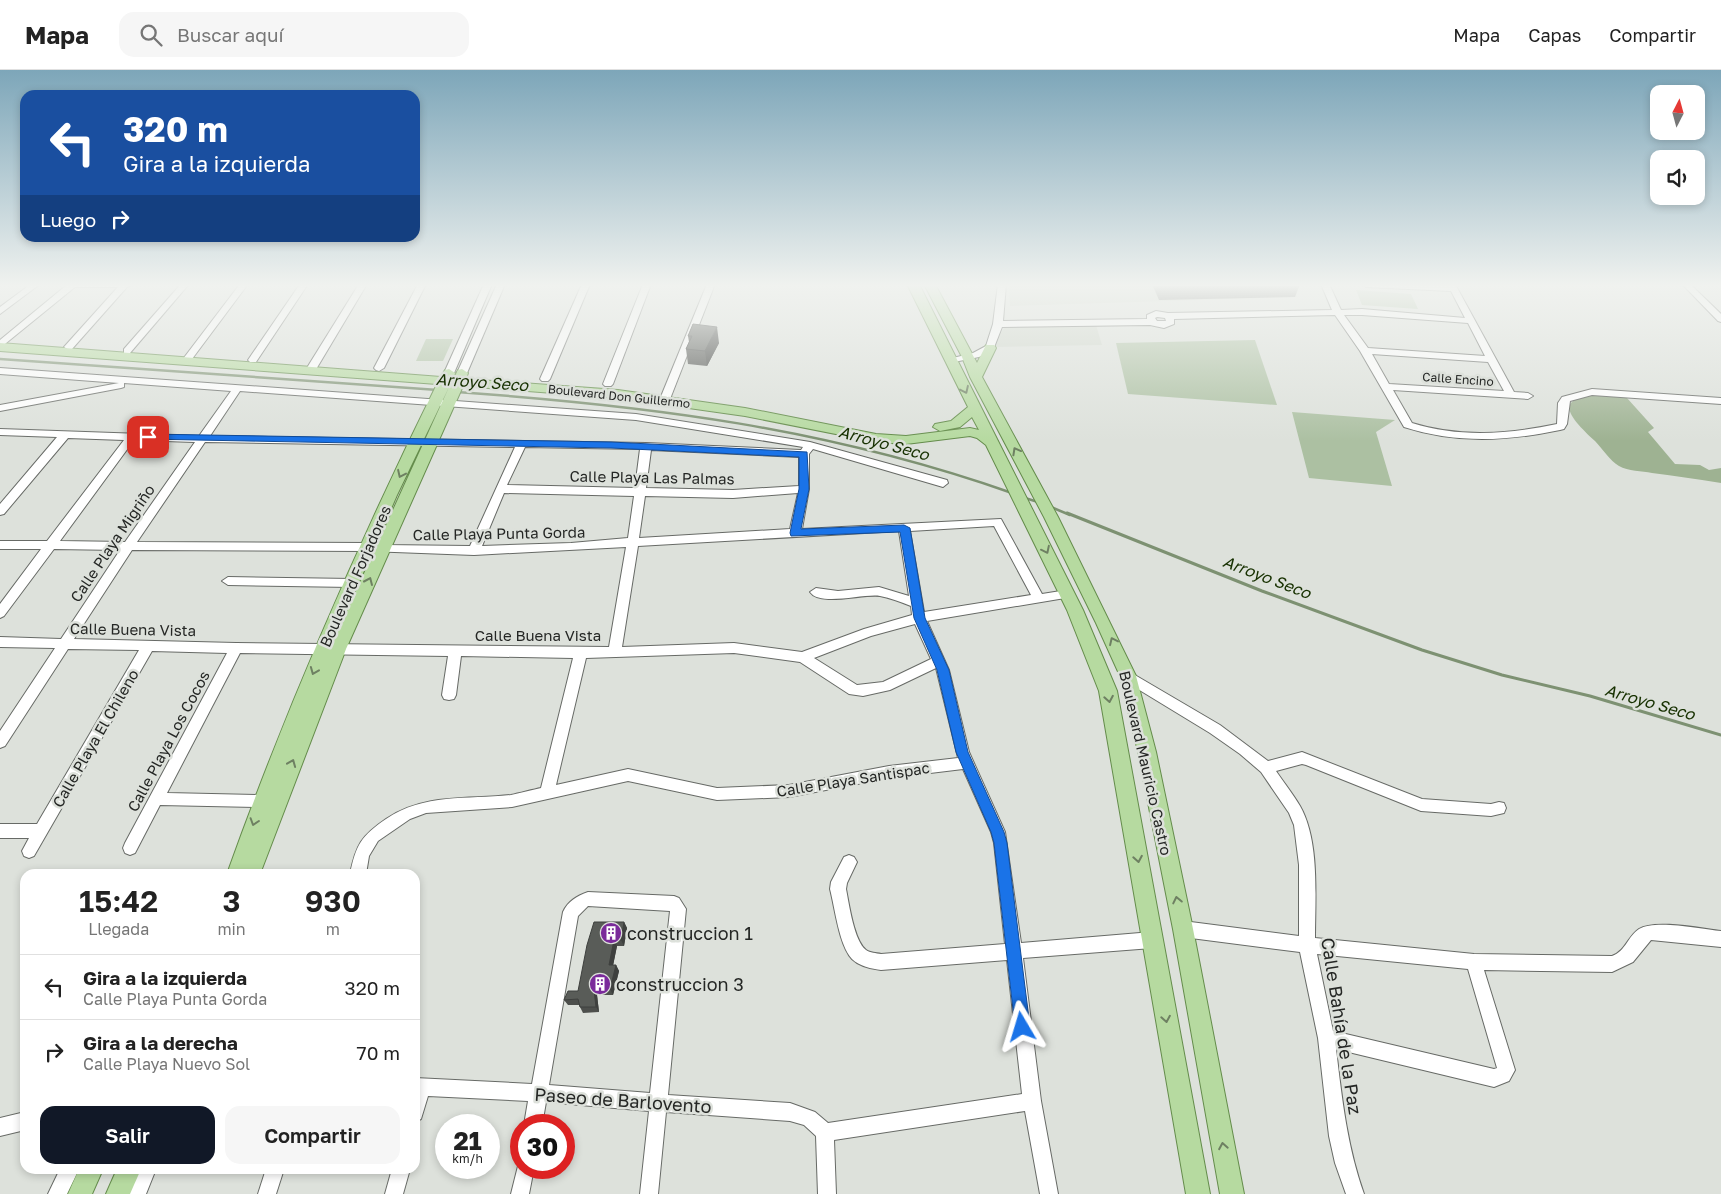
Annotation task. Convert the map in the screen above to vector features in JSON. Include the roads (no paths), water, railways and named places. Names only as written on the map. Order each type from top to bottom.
[{"type":"main road","name":"Boulevard Mauricio Castro","points":[[940,336],[974,409],[1067,594],[1108,691],[1198,1194]]},
{"type":"main road","name":"Boulevard Mauricio Castro","points":[[957,336],[976,378],[1040,493],[1104,622],[1128,676],[1147,752],[1183,929],[1232,1194]]},
{"type":"main road","name":"Boulevard Don Guillermo","points":[[1,344],[668,395],[876,438],[906,440],[970,432],[982,434],[992,443]]},
{"type":"main road","name":"Boulevard Don Guillermo","points":[[1,344],[127,351],[188,358],[253,360],[312,368],[379,368],[453,379],[544,379],[608,384],[883,430],[948,426],[963,419],[974,409]]},
{"type":"main road","points":[[976,378],[992,344]]},
{"type":"main road","name":"Boulevard Forjadores","points":[[239,869],[261,801],[453,379]]},
{"type":"main road","name":"Boulevard Forjadores","points":[[252,869],[352,582],[375,548]]},
{"type":"main road","points":[[80,1194],[89,1174]]},
{"type":"main road","points":[[118,1194],[127,1174]]},
{"type":"street","points":[[69,347],[78,336]]},
{"type":"street","points":[[127,351],[140,336]]},
{"type":"street","points":[[188,358],[204,336]]},
{"type":"street","points":[[253,360],[269,336]]},
{"type":"street","points":[[312,368],[331,336]]},
{"type":"street","points":[[379,368],[395,336]]},
{"type":"street","name":"Boulevard Forjadores","points":[[453,379],[469,336]]},
{"type":"street","name":"Boulevard Forjadores","points":[[453,379],[474,336]]},
{"type":"street","points":[[544,379],[563,336]]},
{"type":"street","points":[[608,384],[627,336]]},
{"type":"street","points":[[668,395],[691,336]]},
{"type":"street","points":[[950,356],[966,353],[992,344],[994,336]]},
{"type":"street","points":[[1354,336],[1408,425],[1426,431],[1477,438],[1560,428],[1562,424],[1563,403],[1566,399],[1592,392],[1721,401]]},
{"type":"street","points":[[1480,336],[1511,395]]},
{"type":"street","points":[[1364,351],[1492,359]]},
{"type":"street","name":"Boulevard Don Guillermo","points":[[0,371],[236,389],[442,401],[636,417],[807,450],[942,483]]},
{"type":"street","points":[[0,408],[138,381]]},
{"type":"street","name":"Calle Encino","points":[[1386,387],[1528,396]]},
{"type":"street","name":"Calle Playa Migriño","points":[[0,742],[129,546],[236,389]]},
{"type":"street","points":[[0,432],[202,439],[522,443],[807,450],[804,489],[795,533]]},
{"type":"street","points":[[0,511],[65,434]]},
{"type":"street","points":[[0,613],[131,437]]},
{"type":"street","points":[[474,552],[500,489],[522,443]]},
{"type":"street","points":[[614,652],[633,542],[646,446]]},
{"type":"street","name":"Calle Playa Las Palmas","points":[[500,489],[733,494],[804,489]]},
{"type":"street","name":"Calle Playa Punta Gorda","points":[[0,545],[375,548],[474,552],[574,549],[633,542],[997,522],[1038,598]]},
{"type":"street","points":[[904,528],[918,610],[939,661],[962,752],[998,832],[1001,843],[1032,1101],[1049,1194]]},
{"type":"street","points":[[228,581],[352,582]]},
{"type":"street","points":[[816,592],[838,595],[879,591],[918,610]]},
{"type":"street","name":"Calle Buena Vista","points":[[0,642],[236,648],[581,653],[734,648],[803,657],[918,610],[1067,594]]},
{"type":"street","name":"Calle Playa El Chileno","points":[[29,851],[149,645]]},
{"type":"street","name":"Calle Playa Los Cocos","points":[[130,848],[236,648]]},
{"type":"street","points":[[449,695],[455,651]]},
{"type":"street","points":[[547,793],[581,653]]},
{"type":"street","points":[[803,657],[860,692],[872,690],[939,661]]},
{"type":"street","name":"Calle Bahía de la Paz","points":[[1128,676],[1215,729],[1245,750],[1266,768],[1295,810],[1301,826],[1307,865],[1307,945],[1326,1038],[1338,1136],[1344,1163],[1355,1194]]},
{"type":"street","points":[[1266,768],[1307,758],[1421,805],[1490,810],[1499,808]]},
{"type":"street","name":"Calle Playa Santispac","points":[[359,869],[362,854],[373,836],[405,814],[426,807],[498,803],[628,775],[717,794],[789,791],[889,772],[967,763]]},
{"type":"street","points":[[156,799],[261,801]]},
{"type":"street","points":[[0,831],[40,831]]},
{"type":"street","points":[[849,862],[839,882],[838,889],[853,945],[858,953],[868,960],[880,962],[1013,953],[1152,940]]},
{"type":"street","points":[[535,1114],[571,912],[575,906],[588,900],[671,902],[677,905],[649,1194]]},
{"type":"street","points":[[1183,929],[1307,945],[1474,962],[1612,964],[1624,961],[1631,954],[1641,937],[1650,932],[1721,939]]},
{"type":"street","points":[[1326,1038],[1494,1078],[1500,1077],[1506,1070],[1474,962]]},
{"type":"street","name":"Paseo de Barlovento","points":[[420,1088],[539,1093],[659,1104],[790,1112],[809,1118],[825,1132]]},
{"type":"street","points":[[828,1194],[825,1132],[1032,1101]]},
{"type":"street","points":[[0,1127],[20,1122]]},
{"type":"street","points":[[57,1194],[67,1174]]},
{"type":"street","points":[[137,1194],[145,1174]]},
{"type":"street","points":[[267,1194],[273,1174]]},
{"type":"street","points":[[394,1194],[400,1174]]},
{"type":"street","points":[[520,1194],[523,1179]]},
{"type":"waterway","name":"Arroyo Seco","points":[[0,359],[438,390]]},
{"type":"waterway","name":"Arroyo Seco","points":[[457,392],[600,405],[738,423],[807,436],[875,452],[1012,493]]},
{"type":"waterway","name":"Arroyo Seco","points":[[1025,498],[1038,502]]},
{"type":"waterway","name":"Arroyo Seco","points":[[1051,507],[1070,515]]},
{"type":"waterway","name":"Arroyo Seco","points":[[1067,513],[1262,591],[1422,650],[1502,675],[1590,696],[1721,735]]},
{"type":"place","name":"construccion 1","points":[[611,933]]},
{"type":"place","name":"construccion 3","points":[[600,984]]}]
